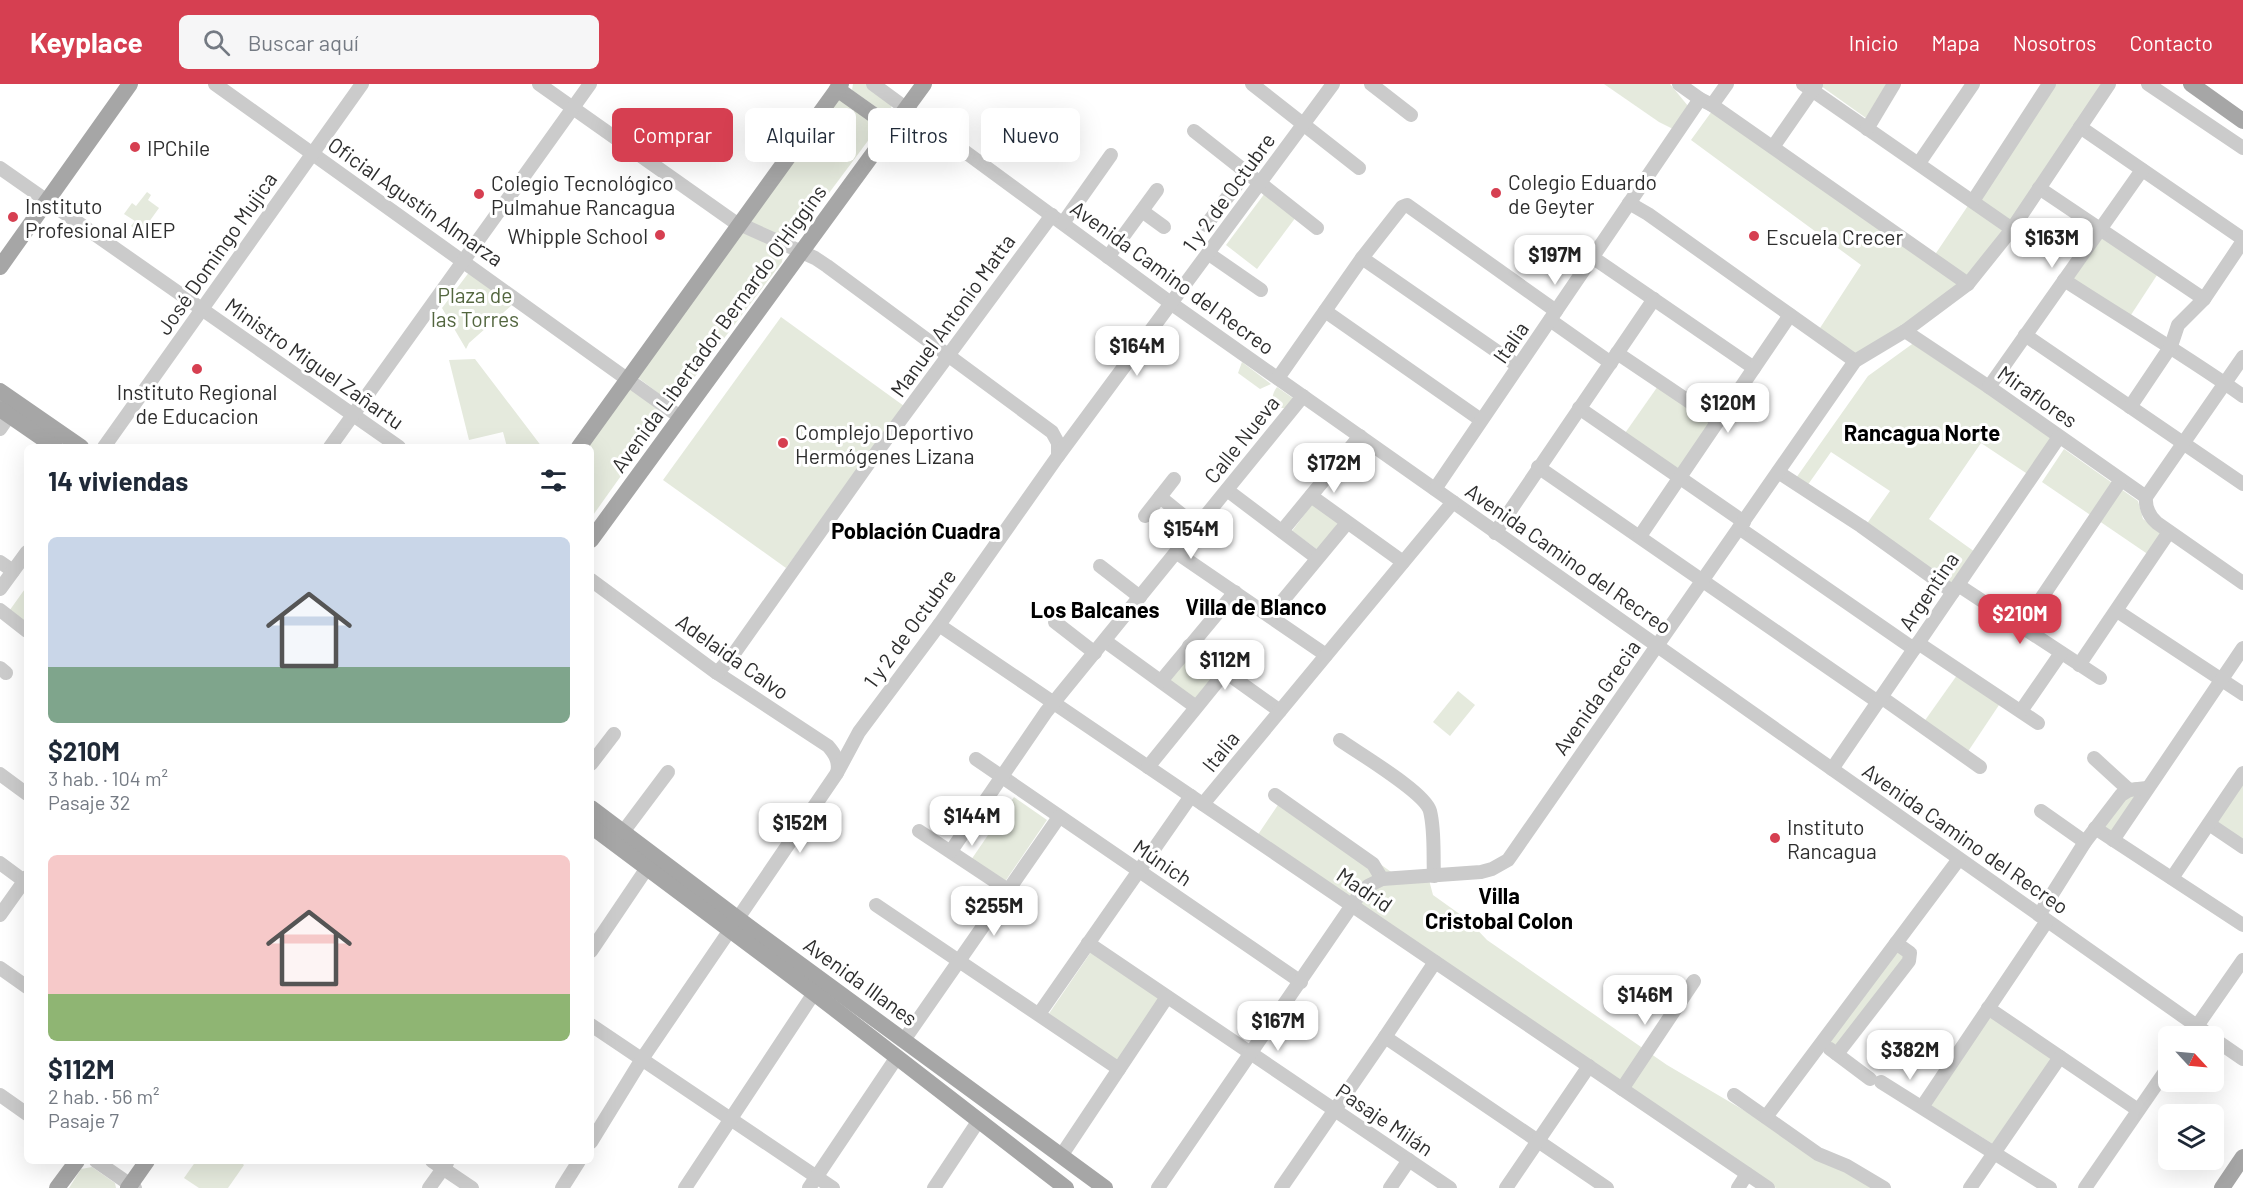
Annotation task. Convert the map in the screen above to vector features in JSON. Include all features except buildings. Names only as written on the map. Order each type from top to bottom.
[{"type":"main road","points":[[0,267],[130,84]]},
{"type":"main road","name":"Avenida Libertador Bernardo O'Higgins","points":[[907,107],[924,84]]},
{"type":"main road","points":[[2191,84],[2243,121]]},
{"type":"main road","points":[[839,86],[868,109]]},
{"type":"main road","name":"Avenida Libertador Bernardo O'Higgins","points":[[581,444],[839,86]]},
{"type":"main road","name":"Avenida Libertador Bernardo O'Higgins","points":[[594,536],[868,161]]},
{"type":"main road","points":[[0,391],[77,444]]},
{"type":"main road","points":[[3,418],[50,444]]},
{"type":"main road","name":"Avenida Illanes","points":[[594,810],[814,993],[979,1120],[1070,1185],[1105,1188]]},
{"type":"main road","name":"Avenida Illanes","points":[[594,828],[647,868],[904,1040],[1061,1156],[1070,1185]]},
{"type":"main road","points":[[2222,1188],[2243,1157]]},
{"type":"main road","points":[[57,1188],[75,1164]]},
{"type":"main road","points":[[131,1187],[145,1164]]},
{"type":"street","name":"Oficial Agustín Almarza","points":[[215,84],[680,417]]},
{"type":"street","name":"José Domingo Mujica","points":[[106,444],[362,84]]},
{"type":"street","points":[[539,84],[739,224],[827,266],[1053,432],[1066,434],[1077,431]]},
{"type":"street","points":[[332,444],[590,84]]},
{"type":"street","name":"Avenida Camino del Recreo","points":[[873,84],[1172,304],[2043,918],[2186,1026]]},
{"type":"street","points":[[1252,84],[1359,168]]},
{"type":"street","name":"1 y 2 de Octubre","points":[[594,1137],[642,1059],[837,773],[859,732],[939,625],[1058,456],[1333,84]]},
{"type":"street","points":[[1371,84],[1411,115]]},
{"type":"street","points":[[1679,84],[1968,284]]},
{"type":"street","name":"Italia","points":[[1434,489],[1629,203],[1706,102],[1727,84]]},
{"type":"street","points":[[1867,129],[1894,84]]},
{"type":"street","points":[[1919,163],[1973,84]]},
{"type":"street","points":[[1973,201],[2049,84]]},
{"type":"street","name":"Avenida Grecia","points":[[1382,879],[1481,873],[1508,860],[1855,361],[1905,331],[1968,284],[2012,229],[2109,84]]},
{"type":"street","points":[[2148,84],[2243,148]]},
{"type":"street","points":[[1773,147],[1811,86],[1867,129],[2012,229]]},
{"type":"street","points":[[2080,126],[2243,241],[2204,299],[2178,325],[2171,346],[2130,407]]},
{"type":"street","points":[[1194,131],[1317,228]]},
{"type":"street","name":"Manuel Antonio Matta","points":[[717,673],[733,655],[948,355],[1111,155]]},
{"type":"street","name":"Ministro Miguel Zañartu","points":[[0,168],[395,444]]},
{"type":"street","points":[[1989,387],[2142,170]]},
{"type":"street","points":[[1206,225],[1246,173]]},
{"type":"street","points":[[2039,188],[2204,299]]},
{"type":"street","points":[[1108,256],[1157,190]]},
{"type":"street","points":[[1629,203],[1648,214],[1855,361]]},
{"type":"street","points":[[1278,378],[1362,258],[1402,207],[1407,205],[1614,358],[1718,421]]},
{"type":"street","points":[[1142,211],[1164,226]]},
{"type":"street","points":[[1209,254],[1261,290]]},
{"type":"street","points":[[1592,257],[1754,368]]},
{"type":"street","points":[[1362,258],[1518,366]]},
{"type":"street","points":[[2064,279],[2137,327],[2171,346],[2243,396]]},
{"type":"street","points":[[1495,532],[1654,299]]},
{"type":"street","points":[[1325,311],[1481,420]]},
{"type":"street","points":[[1640,536],[1790,315]]},
{"type":"street","name":"Miraflores","points":[[1905,331],[2146,497]]},
{"type":"street","points":[[2025,335],[2243,484]]},
{"type":"street","points":[[2243,357],[2146,497],[2149,515],[2169,532],[2243,582]]},
{"type":"street","name":"Calle Nueva","points":[[951,851],[1046,712],[1302,396]]},
{"type":"street","points":[[1580,408],[1680,477],[1742,525],[1916,646],[2038,723]]},
{"type":"street","points":[[1053,432],[1058,443],[1058,456]]},
{"type":"street","points":[[1282,531],[1360,436]]},
{"type":"street","name":"Argentina","points":[[1832,769],[2059,437]]},
{"type":"street","points":[[1538,467],[1980,767]]},
{"type":"street","points":[[1778,472],[2100,678]]},
{"type":"street","points":[[1145,516],[1174,479]]},
{"type":"street","points":[[2022,627],[2121,480]]},
{"type":"street","points":[[1227,490],[1317,558]]},
{"type":"street","points":[[1311,496],[1403,562]]},
{"type":"street","points":[[1160,497],[1197,527]]},
{"type":"street","name":"Italia","points":[[1203,804],[1453,502]]},
{"type":"street","points":[[1270,616],[1347,523]]},
{"type":"street","points":[[2079,665],[2169,532]]},
{"type":"street","points":[[1177,553],[1326,655]]},
{"type":"street","points":[[0,590],[24,556]]},
{"type":"street","points":[[0,562],[13,571]]},
{"type":"street","points":[[1100,566],[1140,597]]},
{"type":"street","name":"Adelaida Calvo","points":[[594,582],[717,673],[828,746]]},
{"type":"street","points":[[1161,681],[1235,592]]},
{"type":"street","points":[[0,610],[24,629]]},
{"type":"street","points":[[2117,611],[2222,678],[2243,694]]},
{"type":"street","points":[[1055,621],[1095,653]]},
{"type":"street","name":"Madrid","points":[[939,625],[1768,1188]]},
{"type":"street","points":[[1105,641],[1196,707]]},
{"type":"street","points":[[1189,646],[1280,711]]},
{"type":"street","points":[[2113,840],[2243,648]]},
{"type":"street","points":[[2020,711],[2061,653]]},
{"type":"street","points":[[1148,767],[1225,672]]},
{"type":"street","name":"1 y 2 de Octubre","points":[[828,746],[843,744],[859,732]]},
{"type":"street","points":[[594,760],[614,734]]},
{"type":"street","points":[[1340,740],[1411,789],[1427,805],[1431,818],[1434,876]]},
{"type":"street","points":[[828,746],[837,758],[837,773]]},
{"type":"street","points":[[2094,758],[2129,790]]},
{"type":"street","name":"Múnich","points":[[976,759],[1301,982]]},
{"type":"street","points":[[623,832],[668,772]]},
{"type":"street","points":[[2172,878],[2243,773]]},
{"type":"street","points":[[0,774],[24,792]]},
{"type":"street","points":[[1922,1107],[1988,1008],[2043,918],[2085,842],[2121,795],[2129,790],[2147,788]]},
{"type":"street","points":[[1158,1188],[1352,906],[1368,886],[1382,879],[1373,864],[1275,795]]},
{"type":"street","points":[[1039,1014],[1191,796]]},
{"type":"street","points":[[2041,811],[2085,842]]},
{"type":"street","points":[[904,1040],[1059,817]]},
{"type":"street","points":[[2209,824],[2243,847]]},
{"type":"street","points":[[2095,828],[2243,925]]},
{"type":"street","points":[[919,831],[1008,890]]},
{"type":"street","points":[[1766,1117],[1959,859]]},
{"type":"street","points":[[0,863],[24,879]]},
{"type":"street","points":[[594,947],[647,868]]},
{"type":"street","points":[[0,915],[24,883]]},
{"type":"street","points":[[876,905],[1119,1070]]},
{"type":"street","name":"Pasaje Milán","points":[[1088,943],[1450,1188]]},
{"type":"street","points":[[1837,1054],[1910,958],[1910,953],[1896,943]]},
{"type":"street","points":[[2198,1026],[2243,960]]},
{"type":"street","points":[[1281,1188],[1385,1038],[1434,962]]},
{"type":"street","points":[[0,968],[24,985]]},
{"type":"street","points":[[1622,1089],[1694,981]]},
{"type":"street","points":[[685,1188],[814,993]]},
{"type":"street","points":[[1857,995],[1872,1007]]},
{"type":"street","points":[[1061,1156],[1167,997]]},
{"type":"street","points":[[1988,1008],[2138,1110]]},
{"type":"street","points":[[594,1027],[730,1119],[813,1182],[833,1188]]},
{"type":"street","points":[[1385,1038],[1607,1188]]},
{"type":"street","points":[[1822,1043],[1876,1081],[1922,1107],[2050,1188]]},
{"type":"street","name":"Avenida Camino del Recreo","points":[[2224,1046],[2243,1059]]},
{"type":"street","points":[[813,1182],[897,1057]]},
{"type":"street","points":[[1970,1188],[2060,1057]]},
{"type":"street","points":[[1506,1188],[1589,1066]]},
{"type":"street","points":[[2085,1188],[2158,1082]]},
{"type":"street","points":[[1734,1095],[1818,1154],[1847,1166],[1884,1188]]},
{"type":"street","points":[[1,1099],[24,1112]]},
{"type":"street","points":[[934,1188],[979,1120]]},
{"type":"street","points":[[1389,1188],[1409,1160]]},
{"type":"street","points":[[100,1164],[131,1187]]},
{"type":"street","points":[[429,1188],[441,1164],[471,1188]]},
{"type":"street","points":[[562,1188],[577,1164]]},
{"type":"street","points":[[1738,1188],[1747,1174]]},
{"type":"green space","points":[[853,84],[869,84],[892,104],[891,108],[878,108],[852,90]]},
{"type":"green space","points":[[1604,84],[1670,84],[1688,106],[1675,130],[1659,122]]},
{"type":"green space","points":[[1822,84],[1889,84],[1866,118],[1821,86]]},
{"type":"green space","points":[[2050,84],[2101,84],[2005,232],[1967,280],[1904,329],[1856,356],[1820,328],[1861,265],[1691,140],[1712,111],[1930,262]]},
{"type":"green space","points":[[839,99],[852,108],[832,108]]},
{"type":"green space","points":[[856,110],[868,119],[868,141],[856,157]]},
{"type":"green space","points":[[791,162],[852,162],[791,244],[745,222]]},
{"type":"green space","points":[[147,192],[151,195],[148,200],[159,208],[141,233],[131,226],[135,221],[124,214],[132,203],[136,206]]},
{"type":"green space","points":[[1265,193],[1296,217],[1257,269],[1226,245]]},
{"type":"green space","points":[[743,232],[778,247],[783,254],[782,262],[678,399],[670,402],[637,377]]},
{"type":"green space","points":[[2101,232],[2159,272],[2127,321],[2068,280]]},
{"type":"green space","name":"Plaza de las Torres","points":[[470,271],[513,304],[469,343],[466,349],[442,308]]},
{"type":"green space","name":"Complejo Deportivo Hermógenes Lizana","points":[[781,317],[904,406],[786,568],[663,480]]},
{"type":"green space","points":[[1915,342],[2054,438],[2029,475],[1981,443],[1929,519],[1975,552],[1952,586],[1866,525],[1890,491],[1831,452],[1807,486],[1796,478],[1868,376]]},
{"type":"green space","points":[[475,359],[540,444],[506,444],[503,432],[469,440],[449,360]]},
{"type":"green space","points":[[1242,362],[1271,384],[1260,389],[1238,373]]},
{"type":"green space","points":[[628,385],[665,414],[594,514],[594,444],[586,444]]},
{"type":"green space","points":[[1658,386],[1713,425],[1678,475],[1623,436]]},
{"type":"green space","points":[[1277,387],[1297,401],[1290,409],[1275,407],[1273,397]]},
{"type":"green space","points":[[2064,449],[2138,501],[2143,519],[2164,533],[2149,555],[2042,482]]},
{"type":"green space","points":[[1313,503],[1338,523],[1318,550],[1292,531]]},
{"type":"green space","points":[[24,590],[24,627],[7,614]]},
{"type":"green space","points":[[1191,650],[1220,673],[1197,703],[1168,680]]},
{"type":"green space","points":[[1960,671],[2003,699],[1965,756],[1921,726]]},
{"type":"green space","points":[[1458,691],[1475,705],[1450,736],[1433,722]]},
{"type":"green space","points":[[2143,782],[2112,839],[2096,829],[2128,785]]},
{"type":"green space","points":[[2243,782],[2243,840],[2216,822]]},
{"type":"green space","points":[[1284,796],[1404,881],[1429,880],[1433,895],[1468,920],[1487,940],[1667,1065],[1876,1188],[1776,1188],[1257,836]]},
{"type":"green space","points":[[1014,797],[1047,820],[1004,883],[971,860]]},
{"type":"green space","points":[[1896,943],[1910,953],[1837,1054],[1822,1043]]},
{"type":"green space","points":[[1091,952],[1161,1000],[1118,1063],[1048,1015]]},
{"type":"green space","points":[[1990,1016],[2052,1058],[1993,1144],[1930,1105]]},
{"type":"green space","points":[[194,1164],[244,1165],[228,1188],[199,1188],[184,1178]]},
{"type":"green space","points":[[92,1167],[115,1183],[116,1188],[69,1188],[81,1169]]},
{"type":"place","name":"IPChile","points":[[135,147]]},
{"type":"place","name":"Colegio Eduardo de Geyter","points":[[1496,193]]},
{"type":"place","name":"Colegio Tecnológico Pulmahue Rancagua","points":[[479,194]]},
{"type":"place","name":"Instituto Profesional AIEP","points":[[13,217]]},
{"type":"place","name":"Whipple School","points":[[660,235]]},
{"type":"place","name":"Escuela Crecer","points":[[1754,236]]},
{"type":"place","name":"Instituto Regional de Educacion","points":[[197,369]]},
{"type":"place","name":"Complejo Deportivo Hermógenes Lizana","points":[[783,443]]},
{"type":"place","name":"Instituto Rancagua","points":[[1775,838]]},
{"type":"district","name":"Rancagua Norte","points":[[1922,432]]},
{"type":"district","name":"Población Cuadra","points":[[916,530]]},
{"type":"district","name":"Villa de Blanco","points":[[1256,606]]},
{"type":"district","name":"Los Balcanes","points":[[1095,609]]},
{"type":"district","name":"Villa Cristobal Colon","points":[[1499,908]]}]
